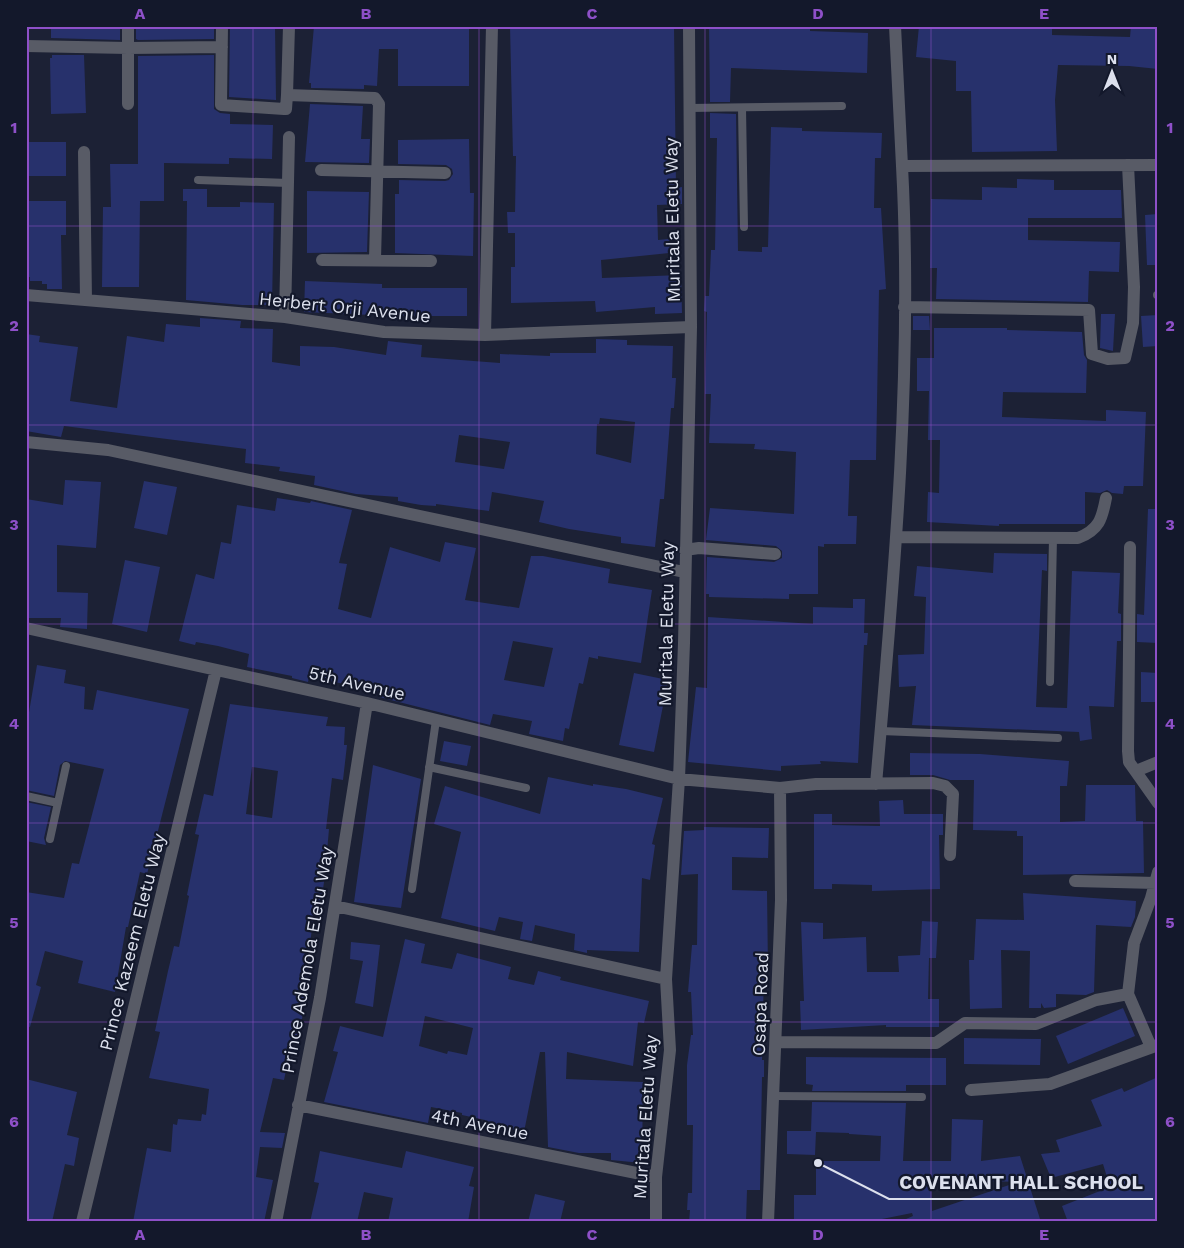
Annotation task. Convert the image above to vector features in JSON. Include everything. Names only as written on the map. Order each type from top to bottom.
[{"type":"street","points":[[128,26],[128,104]]},
{"type":"street","points":[[222,26],[221,105],[284,109],[286,109],[287,95],[289,26]]},
{"type":"street","points":[[485,335],[492,26]]},
{"type":"street","name":"Muritala Eletu Way","points":[[656,1222],[656,1177],[670,1050],[666,979],[679,778],[691,327],[689,26]]},
{"type":"street","points":[[876,784],[898,537],[904,307],[902,166],[894,26]]},
{"type":"street","points":[[26,46],[222,47]]},
{"type":"street","points":[[287,95],[377,100],[374,260]]},
{"type":"street","points":[[285,317],[289,137]]},
{"type":"street","points":[[84,152],[86,300]]},
{"type":"street","points":[[904,307],[1089,310],[1092,354],[1108,359],[1125,358],[1133,323],[1134,287],[1128,165]]},
{"type":"street","points":[[902,166],[1158,165]]},
{"type":"street","points":[[321,170],[445,173]]},
{"type":"street","points":[[322,260],[431,261]]},
{"type":"street","name":"Herbert Orji Avenue","points":[[26,295],[285,317],[384,332],[485,335],[691,327]]},
{"type":"street","points":[[26,442],[108,450],[684,572]]},
{"type":"street","points":[[898,537],[1078,538],[1092,532],[1104,512],[1106,498]]},
{"type":"street","points":[[1130,546],[1128,751],[1130,762],[1158,803]]},
{"type":"street","points":[[685,550],[698,548],[775,554]]},
{"type":"street","name":"5th Avenue","points":[[26,628],[367,703],[679,778],[780,788],[816,784],[933,783],[945,786],[953,794],[950,855]]},
{"type":"street","name":"Prince Kazeem Eletu Way","points":[[82,1222],[216,670]]},
{"type":"street","name":"Prince Ademola Eletu Way","points":[[276,1222],[320,998],[367,703]]},
{"type":"street","points":[[1136,771],[1158,762]]},
{"type":"street","name":"Osapa Road","points":[[768,1222],[781,900],[780,788]]},
{"type":"street","points":[[971,1090],[1050,1084],[1154,1046],[1128,994],[1134,943],[1156,887],[1075,882]]},
{"type":"street","points":[[335,906],[666,979]]},
{"type":"street","points":[[776,1042],[936,1043],[966,1023],[1036,1024],[1096,1000],[1128,994]]},
{"type":"street","name":"4th Avenue","points":[[298,1105],[656,1177]]},
{"type":"lane","points":[[689,108],[842,106]]},
{"type":"lane","points":[[742,108],[744,227]]},
{"type":"lane","points":[[198,180],[288,182]]},
{"type":"lane","points":[[1050,682],[1053,538]]},
{"type":"lane","points":[[412,889],[436,720]]},
{"type":"lane","points":[[881,731],[1058,738]]},
{"type":"lane","points":[[50,839],[66,766]]},
{"type":"lane","points":[[430,767],[526,788]]},
{"type":"lane","points":[[26,796],[58,803]]},
{"type":"lane","points":[[773,1096],[922,1097]]},
{"type":"building","points":[[51,26],[120,26],[120,40],[51,38]]},
{"type":"building","points":[[136,26],[214,26],[214,39],[138,40],[136,39]]},
{"type":"building","points":[[230,26],[275,26],[276,100],[229,97]]},
{"type":"building","points":[[314,26],[469,28],[469,86],[398,86],[398,49],[379,49],[377,86],[364,85],[364,89],[311,88],[311,83],[309,83]]},
{"type":"building","points":[[510,26],[674,26],[676,188],[682,187],[682,204],[657,205],[658,240],[678,238],[679,252],[601,260],[602,278],[681,275],[682,313],[655,314],[655,307],[596,312],[595,301],[511,303],[511,267],[515,267],[515,233],[508,233],[507,212],[515,212],[516,156],[513,156]]},
{"type":"building","points":[[709,26],[810,27],[810,31],[868,33],[867,73],[731,68],[730,102],[710,102]]},
{"type":"building","points":[[919,26],[955,28],[1052,26],[1052,35],[1130,37],[1131,26],[1158,26],[1158,69],[1129,66],[1058,65],[1055,100],[1057,151],[972,152],[971,91],[956,91],[956,61],[916,57]]},
{"type":"building","points":[[52,55],[84,55],[86,113],[51,114],[50,58],[52,58]]},
{"type":"building","points":[[214,55],[214,109],[220,113],[230,114],[230,124],[273,125],[272,159],[229,158],[229,164],[164,163],[164,201],[140,201],[139,287],[102,287],[103,207],[111,207],[110,164],[138,164],[138,56]]},
{"type":"building","points":[[310,104],[363,106],[361,139],[370,139],[369,163],[305,162]]},
{"type":"building","points":[[710,113],[736,114],[738,251],[762,252],[762,247],[768,247],[771,127],[802,128],[802,131],[882,133],[881,158],[875,158],[874,208],[881,208],[886,289],[879,290],[876,460],[850,460],[848,516],[857,516],[856,544],[824,544],[824,547],[818,546],[818,594],[789,594],[789,599],[709,597],[709,594],[706,594],[707,557],[774,562],[782,558],[782,551],[776,546],[706,540],[710,508],[794,514],[796,452],[754,449],[755,444],[709,443],[711,394],[705,394],[707,312],[704,311],[705,296],[709,296],[711,250],[715,250],[717,138],[710,138]]},
{"type":"building","points":[[469,139],[470,193],[474,193],[473,256],[395,253],[395,194],[399,194],[399,180],[445,181],[449,180],[453,174],[452,169],[446,165],[398,164],[398,140]]},
{"type":"building","points":[[26,142],[66,142],[66,176],[26,176]]},
{"type":"building","points":[[1017,179],[1054,180],[1054,190],[1121,190],[1122,218],[1028,218],[1028,240],[1120,242],[1119,272],[1089,271],[1088,302],[936,299],[937,268],[930,268],[931,199],[982,200],[982,187],[1017,188]]},
{"type":"building","points":[[183,189],[207,189],[207,207],[240,207],[240,202],[274,203],[272,305],[242,305],[186,300],[187,201],[183,201]]},
{"type":"building","points":[[307,191],[369,192],[367,252],[307,253]]},
{"type":"building","points":[[26,201],[66,201],[66,235],[61,235],[62,289],[47,289],[47,284],[42,284],[42,281],[30,281],[30,277],[26,277]]},
{"type":"building","points":[[1158,214],[1158,265],[1147,265],[1145,215]]},
{"type":"building","points":[[305,281],[382,284],[382,288],[467,288],[467,316],[394,316],[304,312]]},
{"type":"building","points":[[1101,314],[1115,314],[1113,351],[1100,348]]},
{"type":"building","points":[[1158,315],[1158,346],[1143,347],[1141,316]]},
{"type":"building","points":[[913,316],[929,316],[930,330],[913,330]]},
{"type":"building","points":[[200,318],[241,321],[240,328],[273,329],[272,362],[300,366],[300,346],[334,347],[386,355],[388,341],[422,345],[421,357],[500,363],[500,354],[550,356],[550,353],[596,353],[596,339],[627,340],[627,345],[673,346],[672,378],[676,378],[674,408],[671,408],[664,499],[660,499],[655,547],[621,543],[621,537],[539,522],[544,501],[492,492],[489,511],[436,504],[436,506],[421,505],[398,501],[398,497],[356,494],[314,485],[315,476],[279,471],[280,467],[245,463],[246,449],[64,426],[61,437],[26,431],[26,334],[40,336],[39,342],[78,347],[70,401],[117,408],[127,336],[164,342],[166,324],[200,327]],"holes":[[[600,418],[635,422],[631,463],[596,454],[597,424],[599,424]],[[459,435],[510,442],[504,469],[455,462]]]},
{"type":"building","points":[[934,328],[1007,328],[1007,330],[1082,332],[1084,355],[1087,360],[1086,393],[1003,392],[1002,417],[1106,421],[1106,410],[1146,412],[1143,486],[1124,486],[1123,494],[1112,493],[1107,490],[1100,493],[1085,492],[1085,524],[999,524],[999,526],[927,522],[928,492],[939,493],[940,440],[928,440],[929,391],[917,391],[917,358],[934,358]]},
{"type":"building","points":[[65,480],[101,482],[96,548],[57,545],[57,592],[88,593],[87,629],[60,627],[61,618],[26,618],[26,499],[63,505]]},
{"type":"building","points":[[144,481],[177,487],[167,535],[134,528]]},
{"type":"building","points":[[277,498],[310,503],[311,501],[352,510],[339,563],[347,564],[338,609],[371,618],[390,547],[440,562],[445,542],[476,548],[465,600],[519,608],[531,556],[543,556],[610,569],[608,583],[652,590],[641,663],[598,656],[598,659],[589,657],[583,684],[579,683],[569,729],[565,728],[563,741],[529,734],[532,721],[493,714],[490,725],[379,697],[380,691],[309,677],[308,682],[292,678],[292,676],[247,667],[249,654],[218,646],[196,642],[195,645],[179,641],[196,574],[214,579],[221,542],[231,544],[237,505],[275,511]],"holes":[[[513,641],[553,648],[544,687],[504,680]]]},
{"type":"building","points":[[1148,509],[1158,509],[1158,643],[1137,642],[1137,614],[1144,615]]},
{"type":"building","points":[[994,553],[1047,554],[1047,571],[1042,570],[1036,707],[1067,708],[1072,571],[1120,573],[1118,613],[1121,614],[1121,641],[1117,641],[1114,707],[1089,706],[1092,739],[1080,741],[1079,732],[912,725],[916,686],[899,687],[898,655],[924,654],[926,597],[914,596],[917,566],[993,573]]},
{"type":"building","points":[[125,560],[160,567],[147,632],[112,624]]},
{"type":"building","points":[[853,599],[865,599],[864,633],[868,633],[867,645],[864,645],[858,763],[820,761],[821,764],[781,766],[781,771],[688,762],[696,687],[707,688],[708,617],[813,624],[813,607],[853,608]]},
{"type":"building","points":[[37,665],[66,670],[64,683],[85,687],[84,709],[93,710],[97,690],[189,709],[147,874],[140,872],[128,927],[126,927],[115,992],[78,983],[83,961],[45,951],[36,985],[41,987],[30,1027],[26,1026],[26,892],[64,898],[72,863],[79,864],[104,769],[65,761],[60,765],[54,796],[26,790],[26,730]]},
{"type":"building","points":[[1141,672],[1158,673],[1158,702],[1141,702]]},
{"type":"building","points":[[634,673],[668,680],[654,752],[619,745]]},
{"type":"building","points":[[230,704],[328,717],[326,726],[345,727],[344,745],[347,745],[343,780],[332,778],[326,829],[329,829],[325,875],[320,910],[314,909],[300,1038],[293,1037],[284,1080],[273,1078],[260,1132],[285,1133],[282,1148],[260,1147],[256,1177],[273,1180],[264,1222],[133,1222],[147,1148],[171,1152],[173,1124],[177,1125],[178,1119],[201,1121],[202,1114],[206,1115],[209,1089],[149,1078],[160,1032],[155,1031],[168,971],[174,946],[179,947],[189,896],[187,895],[199,835],[195,834],[204,794],[213,796]],"holes":[[[252,767],[278,771],[272,818],[246,814]]]},
{"type":"building","points":[[444,741],[471,746],[467,766],[440,761]]},
{"type":"building","points":[[910,753],[980,754],[1069,761],[1067,786],[1060,786],[1060,822],[1085,821],[1086,785],[1135,785],[1136,821],[1143,821],[1144,873],[1023,875],[1023,836],[1017,836],[1017,831],[973,830],[974,780],[950,780],[933,775],[910,775]]},
{"type":"building","points":[[373,765],[421,779],[401,908],[354,902]]},
{"type":"building","points":[[548,777],[593,786],[593,784],[626,789],[663,798],[652,844],[655,845],[650,880],[642,878],[639,952],[587,950],[587,953],[574,950],[575,934],[535,925],[532,941],[520,939],[523,922],[499,917],[495,931],[441,918],[461,832],[434,824],[445,786],[540,814]]},
{"type":"building","points":[[903,800],[904,814],[943,814],[943,835],[939,835],[940,889],[872,891],[872,885],[832,884],[832,889],[814,889],[814,814],[832,814],[832,825],[880,826],[879,801]]},
{"type":"building","points":[[26,802],[51,807],[44,838],[46,845],[26,841]]},
{"type":"building","points":[[704,827],[769,828],[768,858],[732,857],[732,890],[767,891],[768,970],[764,970],[762,1060],[764,1060],[764,1077],[762,1077],[760,1190],[747,1190],[746,1222],[689,1222],[690,1210],[687,1210],[688,1193],[692,1193],[693,1125],[687,1125],[687,1065],[691,1035],[693,1035],[691,992],[688,992],[692,945],[697,945],[698,874],[681,875],[684,831],[704,830]]},
{"type":"building","points":[[1023,893],[1136,901],[1135,917],[1131,927],[1096,925],[1094,992],[1086,995],[1056,994],[1056,1007],[1044,1008],[1041,1003],[1041,1008],[1029,1008],[1030,951],[1001,950],[1002,1008],[970,1009],[969,960],[974,960],[976,919],[1024,920]]},
{"type":"building","points":[[922,921],[938,922],[936,958],[929,958],[928,999],[939,999],[939,1027],[886,1027],[886,1025],[801,1030],[800,1001],[804,1001],[801,922],[823,923],[823,939],[866,937],[867,972],[899,972],[898,956],[920,955]]},
{"type":"building","points":[[405,939],[425,944],[421,963],[452,969],[457,953],[511,967],[508,979],[534,985],[538,971],[561,977],[560,980],[649,1001],[644,1023],[638,1022],[633,1066],[567,1052],[566,1079],[643,1082],[642,1163],[611,1160],[611,1153],[579,1153],[548,1147],[545,1052],[540,1052],[524,1132],[484,1124],[485,1120],[431,1107],[428,1123],[324,1102],[338,1052],[333,1051],[340,1026],[383,1037]],"holes":[[[425,1016],[473,1028],[467,1055],[448,1051],[447,1054],[419,1046]]]},
{"type":"building","points":[[351,942],[380,945],[373,1007],[355,1003],[363,961],[350,959]]},
{"type":"building","points":[[1123,1008],[1135,1036],[1068,1064],[1056,1036]]},
{"type":"building","points":[[964,1038],[1041,1039],[1040,1065],[964,1064]]},
{"type":"building","points":[[806,1057],[946,1058],[946,1085],[906,1085],[906,1091],[812,1091],[813,1085],[806,1084]]},
{"type":"building","points":[[1158,1077],[1158,1222],[1068,1222],[1062,1206],[1110,1187],[1103,1164],[1051,1178],[1041,1154],[1060,1152],[1056,1140],[1102,1126],[1091,1100],[1122,1088],[1124,1092]]},
{"type":"building","points":[[26,1079],[77,1092],[67,1135],[79,1138],[74,1166],[65,1164],[52,1222],[26,1222]]},
{"type":"building","points":[[812,1102],[906,1103],[903,1161],[951,1161],[952,1119],[983,1120],[981,1161],[1020,1156],[1040,1219],[1031,1222],[907,1222],[906,1219],[913,1216],[912,1213],[882,1219],[882,1222],[794,1222],[794,1195],[816,1195],[816,1161],[880,1161],[881,1136],[849,1133],[816,1132],[815,1155],[787,1154],[787,1131],[811,1131]],"holes":[[[931,1179],[1018,1182],[932,1211]]]},
{"type":"building","points":[[320,1151],[402,1168],[406,1151],[474,1167],[469,1186],[474,1187],[468,1222],[425,1220],[425,1222],[388,1222],[393,1198],[364,1192],[357,1222],[310,1222],[319,1183],[314,1182]]},
{"type":"building","points":[[535,1194],[565,1201],[560,1222],[528,1222]]},
{"type":"place","name":"COVENANT HALL SCHOOL","points":[[818,1163]]}]
